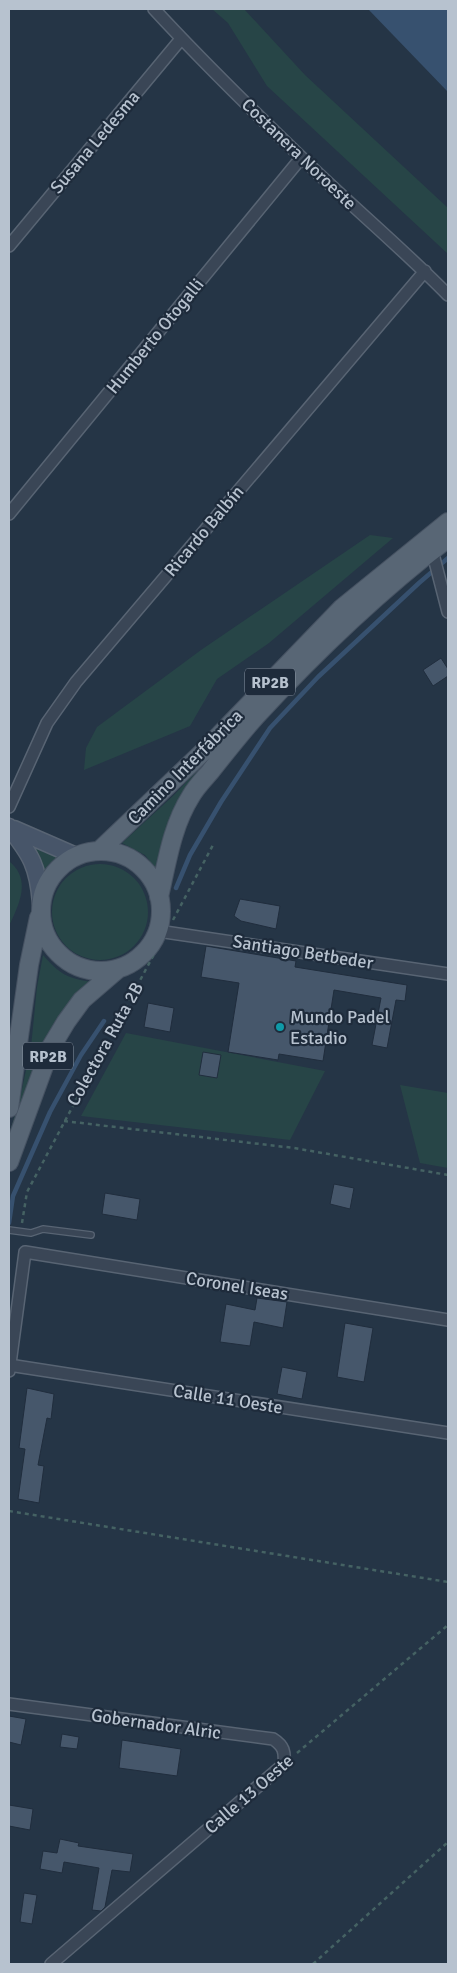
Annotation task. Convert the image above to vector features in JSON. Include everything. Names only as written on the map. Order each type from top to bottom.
[{"type":"main road","name":"Camino Interfábrica","points":[[99,851],[206,749],[342,608],[448,522]]},
{"type":"main road","name":"Camino Interfábrica","points":[[159,897],[172,840],[180,817],[192,795],[236,739],[313,657],[358,614],[448,538]]},
{"type":"main road","points":[[9,826],[76,856]]},
{"type":"main road","points":[[9,826],[29,852],[39,878],[41,905]]},
{"type":"main road","name":"Camino Interfábrica","points":[[9,1108],[29,965],[41,905],[49,880],[61,866],[76,856],[99,851],[119,854],[137,863],[151,878],[159,897],[164,931],[135,960],[118,969],[82,1000],[66,1022],[51,1047],[9,1162]]},
{"type":"main road","name":"Camino Interfábrica","points":[[41,905],[44,932],[53,947],[66,960],[82,968],[100,971],[118,969]]},
{"type":"street","name":"Costanera Noroeste","points":[[154,9],[181,39],[301,158],[425,271],[448,295]]},
{"type":"street","name":"Susana Ledesma","points":[[9,246],[181,39]]},
{"type":"street","name":"Humberto Otogalli","points":[[9,514],[301,158]]},
{"type":"street","name":"Ricardo Balbín","points":[[9,807],[47,723],[76,682],[425,271]]},
{"type":"street","points":[[432,550],[448,612]]},
{"type":"street","name":"Santiago Betbeder","points":[[164,931],[448,974]]},
{"type":"street","name":"Coronel Iseas","points":[[9,1367],[25,1252],[448,1320]]},
{"type":"street","name":"Calle 11 Oeste","points":[[9,1367],[448,1433]]},
{"type":"street","name":"Gobernador Alric","points":[[9,1704],[273,1739],[280,1744],[285,1752],[284,1764]]},
{"type":"street","name":"Calle 13 Oeste","points":[[50,1964],[284,1764]]},
{"type":"lane","points":[[9,1230],[32,1233],[43,1229],[92,1235]]},
{"type":"path","name":"Colectora Ruta 2B","points":[[21,1226],[27,1192],[164,931],[213,845]]},
{"type":"path","points":[[64,1121],[294,1148],[448,1176]]},
{"type":"path","points":[[9,1511],[448,1582]]},
{"type":"path","name":"Calle 13 Oeste","points":[[284,1764],[448,1625]]},
{"type":"path","points":[[313,1964],[448,1842]]},
{"type":"green space","points":[[212,9],[244,9],[305,75],[448,208],[448,254],[267,86],[228,23]]},
{"type":"green space","points":[[370,535],[393,538],[269,643],[217,679],[190,726],[84,770],[86,748],[97,727],[201,650]]},
{"type":"green space","points":[[279,685],[211,761],[159,873],[145,855],[122,843],[174,795]]},
{"type":"green space","points":[[25,840],[43,852],[62,858],[53,866],[45,878]]},
{"type":"green space","points":[[9,861],[16,868],[22,884],[19,901],[9,926]]},
{"type":"green space","points":[[91,864],[109,864],[127,872],[140,885],[148,903],[145,931],[127,952],[109,960],[91,960],[73,952],[60,939],[52,921],[52,903],[60,885],[73,872]]},
{"type":"green space","points":[[43,955],[54,967],[64,974],[76,979],[92,982],[9,1151],[9,1134],[20,1098],[31,1047],[37,987]]},
{"type":"green space","points":[[126,1033],[325,1071],[290,1140],[81,1116]]},
{"type":"green space","points":[[400,1085],[448,1093],[448,1168],[420,1163]]},
{"type":"water","points":[[368,9],[448,9],[448,92]]},
{"type":"building","points":[[441,658],[448,669],[448,676],[433,686],[423,670]]},
{"type":"building","points":[[240,899],[280,906],[276,929],[241,921],[234,916]]},
{"type":"building","name":"Mundo Padel Estadio","points":[[206,946],[296,961],[295,967],[407,985],[405,1001],[396,1000],[387,1048],[372,1045],[381,998],[334,990],[323,1061],[279,1054],[278,1060],[228,1052],[239,983],[201,977]]},
{"type":"building","points":[[148,1003],[174,1008],[170,1032],[144,1027]]},
{"type":"building","points":[[203,1052],[221,1055],[217,1078],[199,1075]]},
{"type":"building","points":[[334,1184],[354,1188],[350,1209],[330,1204]]},
{"type":"building","points":[[105,1193],[140,1199],[137,1220],[102,1214]]},
{"type":"building","points":[[257,1298],[287,1302],[283,1328],[254,1322],[250,1346],[220,1342],[226,1304],[255,1310]]},
{"type":"building","points":[[345,1323],[373,1328],[364,1382],[337,1377]]},
{"type":"building","points":[[282,1367],[307,1372],[302,1399],[277,1394]]},
{"type":"building","points":[[27,1388],[54,1394],[51,1419],[47,1418],[38,1465],[44,1466],[39,1503],[18,1499],[25,1449],[19,1448]]},
{"type":"building","points":[[9,1716],[26,1719],[21,1745],[9,1742]]},
{"type":"building","points":[[62,1734],[79,1737],[77,1749],[60,1747]]},
{"type":"building","points":[[122,1740],[181,1749],[177,1776],[119,1768]]},
{"type":"building","points":[[9,1805],[33,1809],[30,1830],[9,1826]]},
{"type":"building","points":[[60,1839],[79,1843],[78,1846],[133,1854],[130,1872],[112,1870],[105,1907],[101,1911],[92,1910],[99,1868],[64,1862],[62,1873],[40,1869],[43,1851],[57,1853]]},
{"type":"building","points":[[24,1893],[37,1895],[32,1924],[20,1922]]},
{"type":"waterway","points":[[176,888],[190,855],[221,802],[270,728],[318,677],[448,558]]},
{"type":"waterway","points":[[9,1223],[13,1196],[50,1112],[81,1055],[104,1021]]},
{"type":"place","name":"Mundo Padel Estadio","points":[[280,1027]]}]
